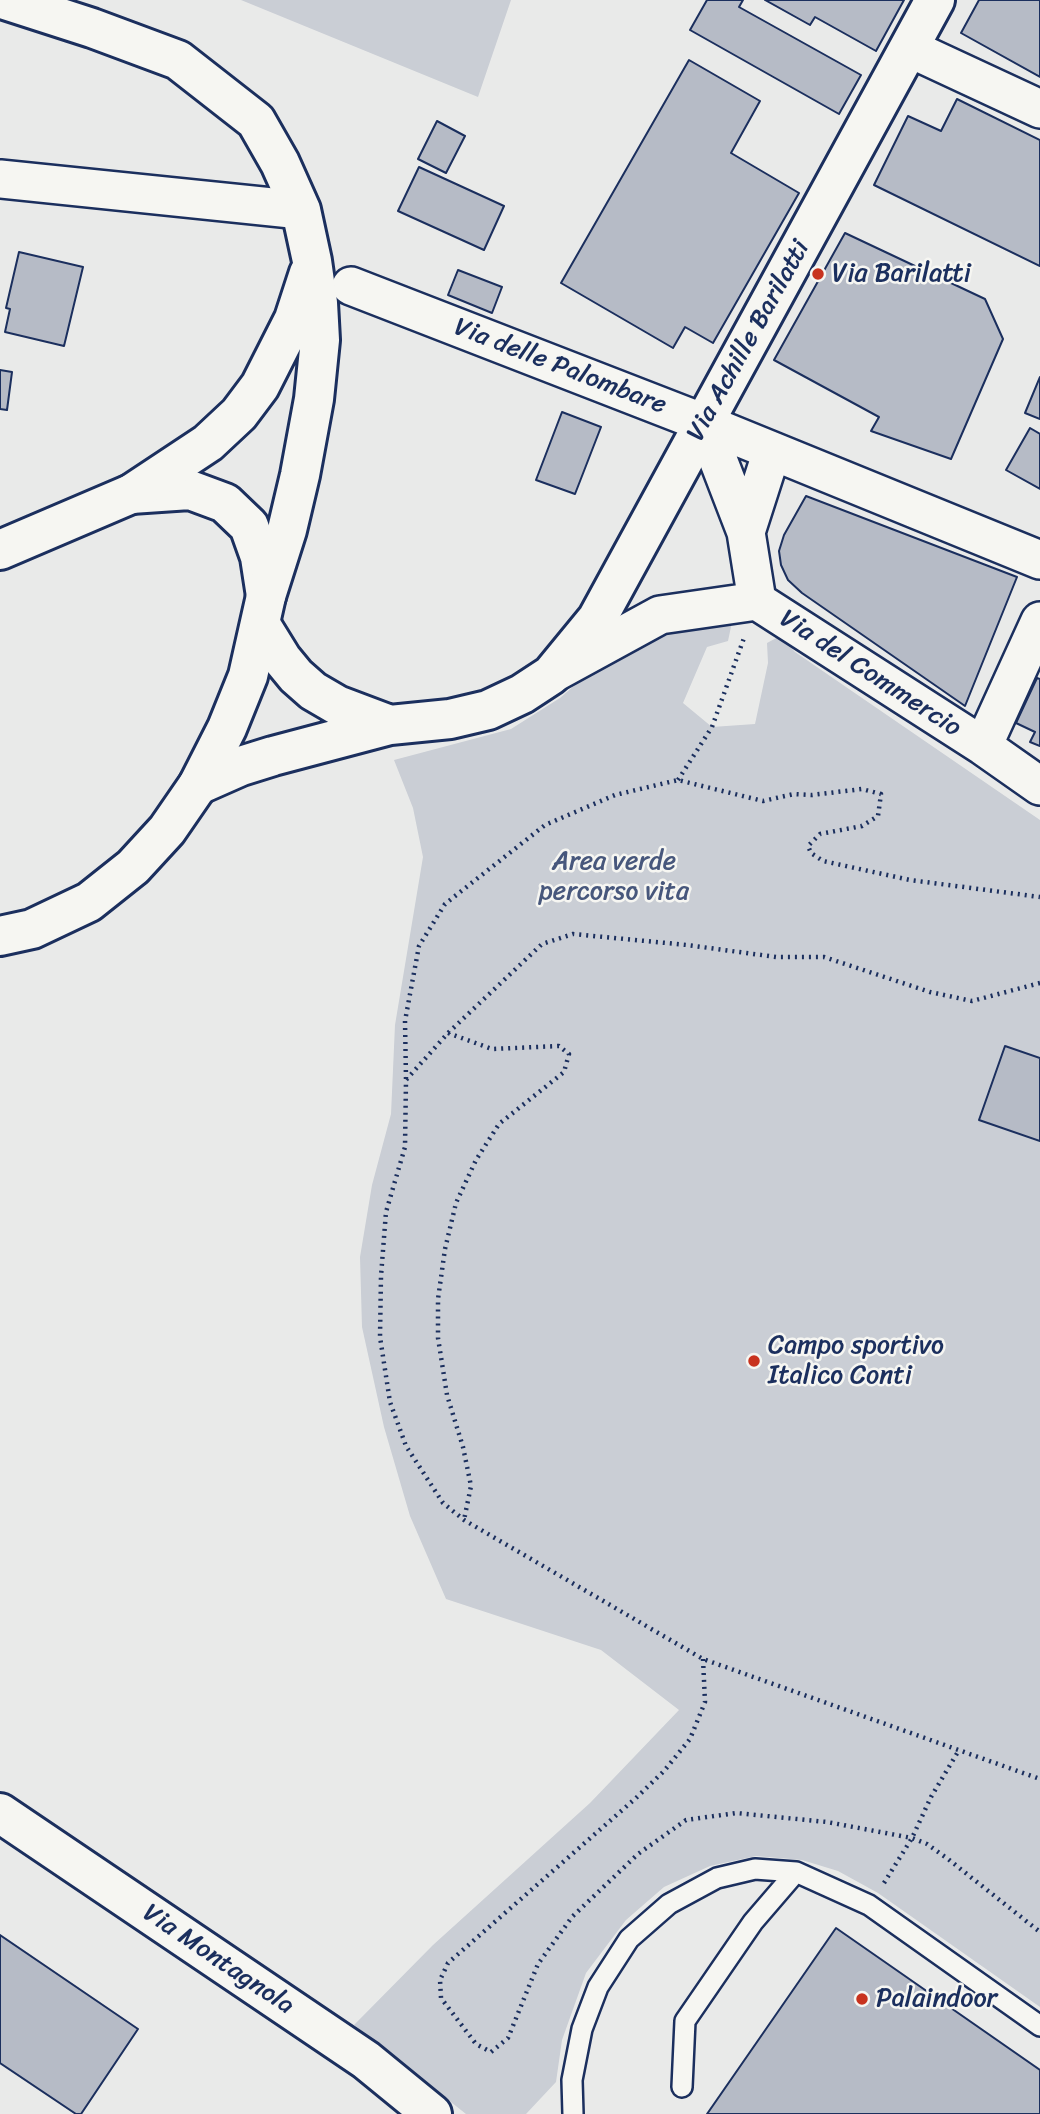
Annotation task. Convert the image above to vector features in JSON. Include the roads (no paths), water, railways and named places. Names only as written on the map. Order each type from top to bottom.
[{"type":"main road","points":[[5,0],[178,60],[256,121],[280,163],[301,210],[312,261],[294,319],[260,386],[239,414],[208,443],[131,494],[7,542]]},
{"type":"main road","name":"Via Achille Barilatti","points":[[198,785],[272,756],[390,725],[450,719],[488,710],[522,694],[551,675],[597,618],[935,0]]},
{"type":"main road","name":"Via Achille Barilatti","points":[[0,936],[32,929],[89,902],[133,867],[167,830],[198,785],[227,728],[248,676],[287,530],[314,399],[320,340],[312,261]]},
{"type":"main road","name":"Via Achille Barilatti","points":[[131,494],[190,489],[225,503],[249,526],[260,556],[264,610],[282,659],[313,691],[337,705],[390,725]]},
{"type":"main road","name":"Via Montagnola","points":[[0,1813],[366,2060],[432,2114]]},
{"type":"street","points":[[909,48],[1040,109]]},
{"type":"street","points":[[0,179],[301,210]]},
{"type":"street","name":"Via delle Palombare","points":[[351,286],[704,423],[1040,560]]},
{"type":"street","name":"Via del Commercio","points":[[704,423],[746,532],[757,601],[983,746],[1040,786]]},
{"type":"street","name":"Via del Commercio","points":[[746,532],[772,451]]},
{"type":"street","name":"Via Achille Barilatti","points":[[551,675],[660,615],[757,601]]},
{"type":"street","points":[[983,746],[1040,621]]},
{"type":"lane","points":[[573,2114],[572,2080],[582,2029],[598,1987],[629,1939],[669,1904],[717,1878],[755,1870],[796,1872],[869,1905],[1040,2026]]},
{"type":"lane","points":[[682,2087],[685,2021],[753,1922],[796,1872]]},
{"type":"place","name":"Via Barilatti","points":[[818,274]]},
{"type":"place","name":"Campo sportivo Italico Conti","points":[[754,1361]]},
{"type":"place","name":"Palaindoor","points":[[862,1999]]},
{"type":"park label","name":"Area verde percorso vita","points":[[614,877]]}]
